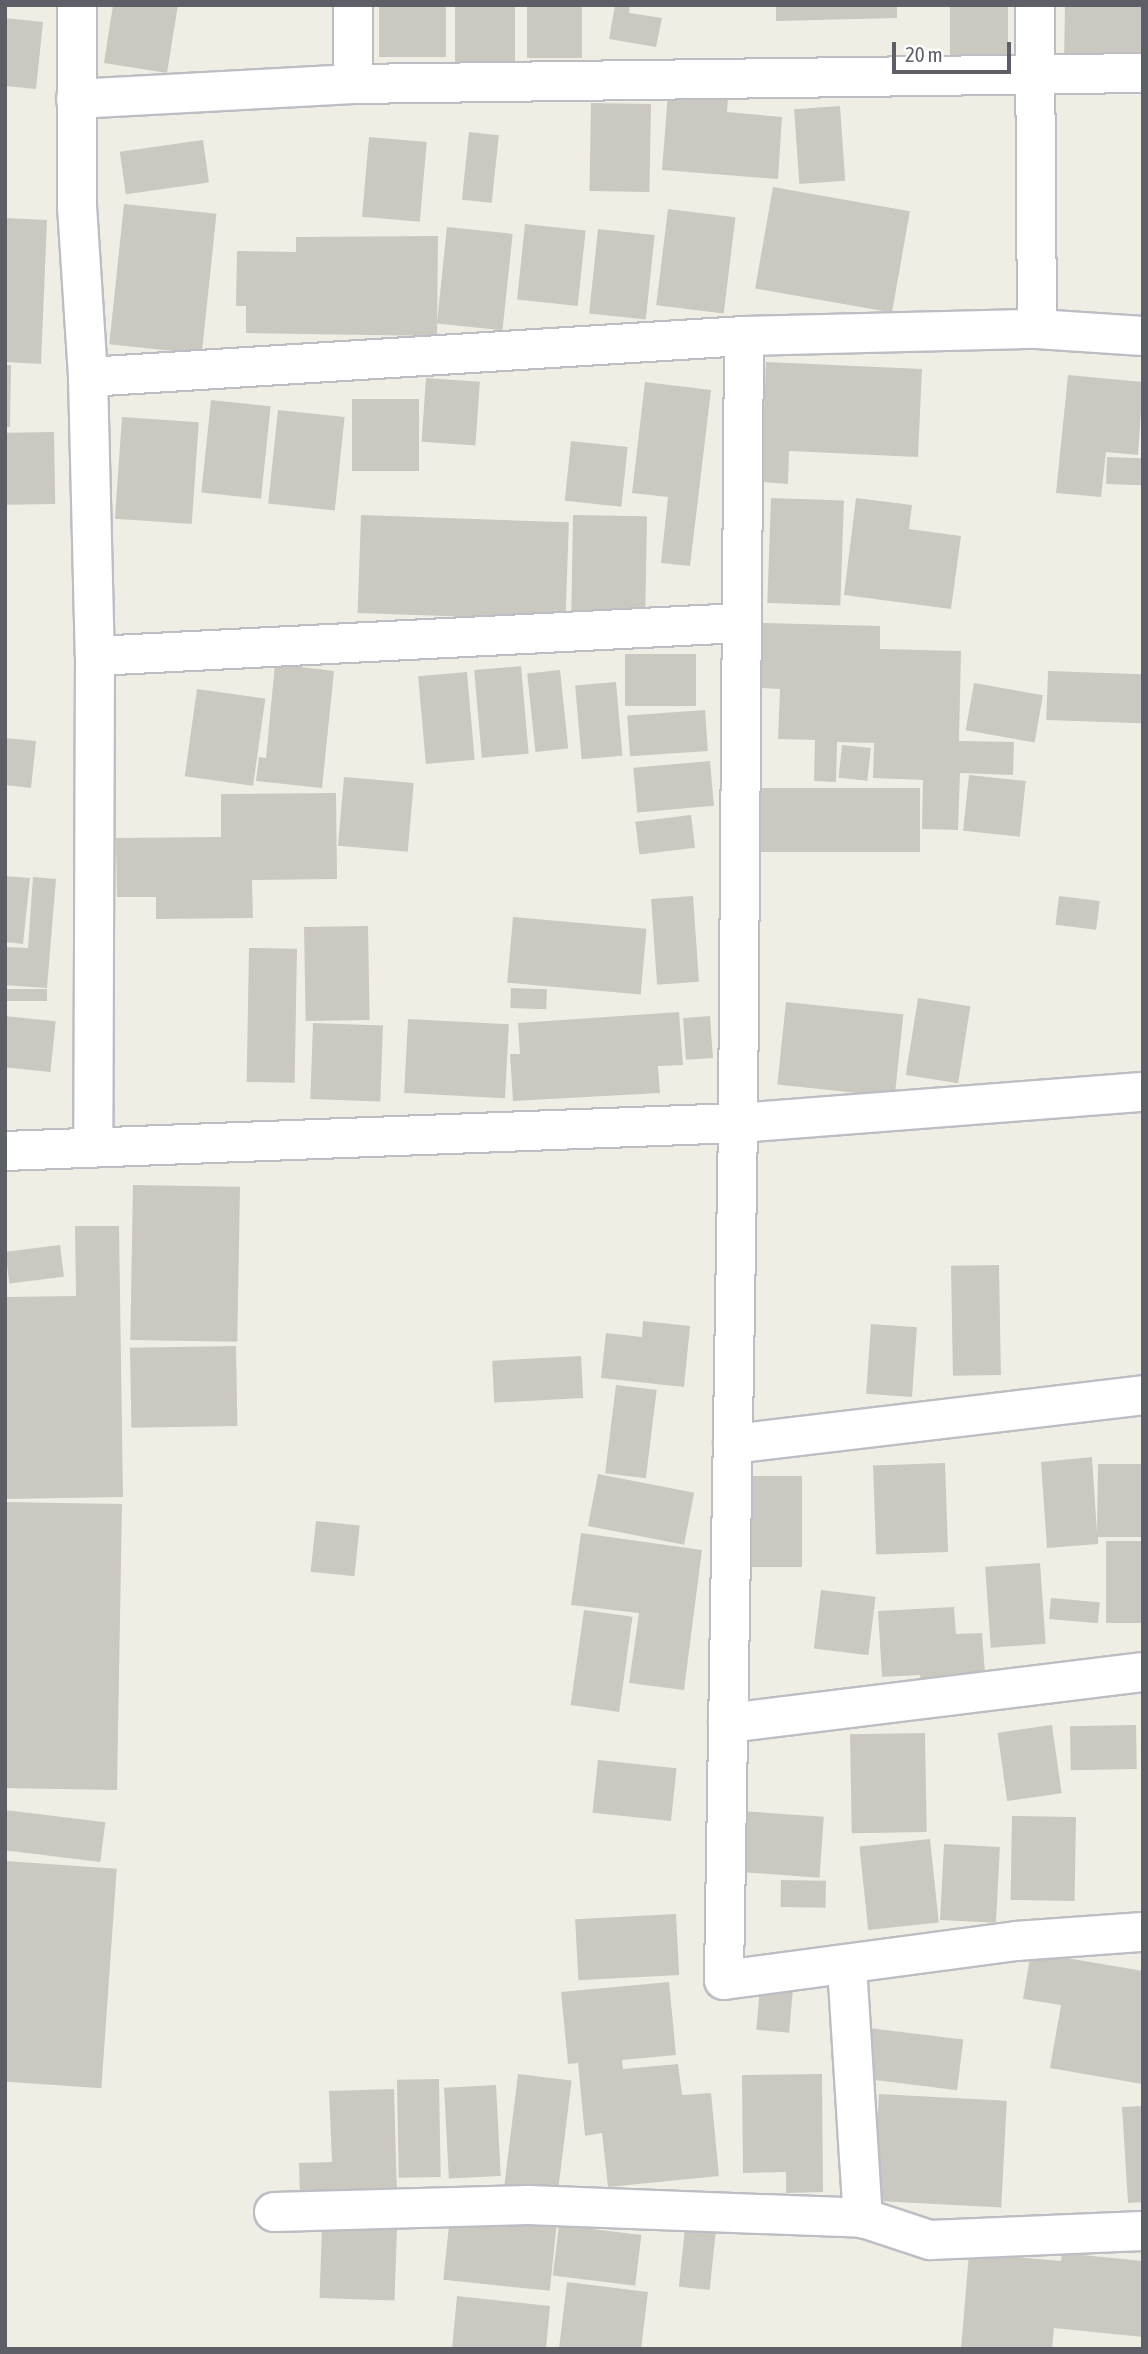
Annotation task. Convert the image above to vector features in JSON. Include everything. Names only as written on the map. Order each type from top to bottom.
[{"type":"street","points":[[76,5],[77,206],[88,377],[95,656],[93,1147]]},
{"type":"street","points":[[353,5],[353,84]]},
{"type":"street","points":[[1035,5],[1037,329]]},
{"type":"street","points":[[76,99],[353,84],[1143,73]]},
{"type":"street","points":[[88,377],[744,336],[1037,329],[1143,336]]},
{"type":"street","points":[[744,336],[738,1123],[724,1980],[847,1966],[1016,1941],[1143,1932]]},
{"type":"street","points":[[95,656],[740,623]]},
{"type":"street","points":[[5,1151],[738,1123],[1143,1092]]},
{"type":"street","points":[[733,1444],[1143,1395]]},
{"type":"street","points":[[728,1723],[1143,1672]]},
{"type":"street","points":[[847,1966],[863,2218]]},
{"type":"street","points":[[274,2212],[528,2205],[863,2218],[930,2240],[1143,2231]]},
{"type":"building","points":[[113,5],[178,5],[167,73],[104,63]]},
{"type":"building","points":[[379,5],[446,5],[446,57],[379,57]]},
{"type":"building","points":[[455,5],[515,5],[515,64],[455,64]]},
{"type":"building","points":[[527,5],[582,5],[582,58],[527,58]]},
{"type":"building","points":[[615,5],[630,5],[629,13],[662,18],[656,47],[609,39]]},
{"type":"building","points":[[776,5],[897,5],[897,18],[776,21]]},
{"type":"building","points":[[950,5],[1008,5],[1008,68],[950,68]]},
{"type":"building","points":[[1065,5],[1143,6],[1142,54],[1064,53]]},
{"type":"building","points":[[5,18],[43,22],[36,89],[5,86]]},
{"type":"building","points":[[668,93],[728,98],[727,112],[782,117],[778,179],[662,170]]},
{"type":"building","points":[[591,103],[651,104],[649,192],[589,191]]},
{"type":"building","points":[[840,106],[845,181],[799,184],[794,109]]},
{"type":"building","points":[[469,132],[499,135],[492,203],[462,200]]},
{"type":"building","points":[[369,137],[427,142],[420,222],[362,217]]},
{"type":"building","points":[[203,140],[209,183],[126,194],[120,152]]},
{"type":"building","points":[[773,187],[910,211],[892,313],[755,288]]},
{"type":"building","points":[[124,204],[216,214],[202,354],[109,344]]},
{"type":"building","points":[[668,209],[735,217],[724,314],[656,305]]},
{"type":"building","points":[[5,218],[47,220],[41,364],[5,362]]},
{"type":"building","points":[[525,224],[586,230],[578,306],[517,300]]},
{"type":"building","points":[[447,227],[513,234],[502,330],[437,323]]},
{"type":"building","points":[[598,229],[655,235],[646,319],[589,314]]},
{"type":"building","points":[[438,236],[437,336],[246,333],[246,306],[236,306],[237,251],[296,252],[296,237]]},
{"type":"building","points":[[766,362],[922,369],[918,457],[789,451],[788,484],[761,482]]},
{"type":"building","points":[[5,365],[11,365],[10,427],[5,427]]},
{"type":"building","points":[[1068,375],[1143,382],[1138,455],[1106,452],[1101,497],[1056,493]]},
{"type":"building","points":[[426,378],[480,382],[475,446],[422,442]]},
{"type":"building","points":[[645,382],[711,390],[690,566],[661,563],[668,497],[632,493]]},
{"type":"building","points":[[352,399],[419,399],[419,471],[352,471]]},
{"type":"building","points":[[211,400],[271,406],[261,499],[201,492]]},
{"type":"building","points":[[278,410],[345,417],[335,510],[268,503]]},
{"type":"building","points":[[122,417],[199,422],[192,524],[115,519]]},
{"type":"building","points":[[54,432],[55,504],[6,505],[5,433]]},
{"type":"building","points":[[571,441],[628,447],[621,507],[565,501]]},
{"type":"building","points":[[1107,457],[1143,458],[1142,485],[1106,484]]},
{"type":"building","points":[[771,498],[844,501],[840,605],[767,603]]},
{"type":"building","points":[[856,498],[912,505],[909,529],[961,536],[951,609],[844,595]]},
{"type":"building","points":[[361,515],[569,522],[565,620],[358,613]]},
{"type":"building","points":[[573,515],[647,516],[645,620],[571,619]]},
{"type":"building","points":[[763,623],[880,626],[880,649],[961,651],[959,741],[1014,742],[1013,775],[960,773],[958,830],[922,829],[923,780],[873,778],[874,743],[837,742],[836,782],[814,781],[815,740],[778,739],[780,689],[761,688]]},
{"type":"building","points":[[625,654],[696,654],[696,706],[625,706]]},
{"type":"building","points":[[275,664],[334,671],[322,788],[256,781],[259,757],[266,758]]},
{"type":"building","points":[[521,666],[529,754],[482,758],[474,670]]},
{"type":"building","points":[[560,670],[568,749],[535,752],[527,673]]},
{"type":"building","points":[[1048,671],[1143,674],[1141,723],[1046,720]]},
{"type":"building","points":[[467,672],[475,760],[426,764],[418,676]]},
{"type":"building","points":[[616,682],[622,756],[582,759],[575,686]]},
{"type":"building","points":[[974,683],[1043,695],[1035,742],[966,730]]},
{"type":"building","points":[[197,689],[265,699],[253,786],[185,776]]},
{"type":"building","points":[[705,710],[708,751],[630,756],[627,715]]},
{"type":"building","points":[[5,738],[36,741],[31,788],[5,785]]},
{"type":"building","points":[[842,745],[871,748],[867,781],[839,778]]},
{"type":"building","points":[[710,761],[714,806],[637,813],[633,768]]},
{"type":"building","points":[[969,775],[1026,781],[1020,837],[963,831]]},
{"type":"building","points":[[344,777],[414,783],[408,852],[338,846]]},
{"type":"building","points":[[759,788],[920,788],[920,852],[759,852]]},
{"type":"building","points":[[336,793],[337,879],[252,880],[253,918],[156,919],[156,897],[117,897],[116,838],[221,837],[221,794]]},
{"type":"building","points":[[691,815],[695,848],[639,855],[635,822]]},
{"type":"building","points":[[5,876],[30,878],[23,944],[5,942]]},
{"type":"building","points":[[33,877],[56,879],[47,988],[5,985],[5,947],[28,948]]},
{"type":"building","points":[[693,896],[699,982],[657,985],[651,899]]},
{"type":"building","points":[[1059,896],[1100,901],[1096,930],[1055,925]]},
{"type":"building","points":[[513,917],[646,929],[641,994],[507,983]]},
{"type":"building","points":[[368,926],[370,1020],[306,1021],[304,927]]},
{"type":"building","points":[[249,948],[297,949],[295,1083],[247,1082]]},
{"type":"building","points":[[511,988],[547,989],[546,1009],[510,1008]]},
{"type":"building","points":[[5,989],[47,989],[47,1001],[5,1001]]},
{"type":"building","points":[[918,998],[970,1006],[958,1083],[906,1075]]},
{"type":"building","points":[[786,1002],[903,1014],[895,1097],[777,1085]]},
{"type":"building","points":[[679,1012],[683,1065],[658,1066],[660,1093],[513,1101],[510,1054],[520,1054],[518,1023]]},
{"type":"building","points":[[5,1016],[56,1021],[50,1072],[5,1067]]},
{"type":"building","points":[[710,1016],[713,1058],[686,1060],[683,1018]]},
{"type":"building","points":[[408,1019],[509,1024],[505,1098],[404,1093]]},
{"type":"building","points":[[313,1023],[383,1025],[380,1101],[310,1099]]},
{"type":"building","points":[[133,1185],[240,1187],[237,1342],[130,1340]]},
{"type":"building","points":[[75,1226],[119,1226],[123,1497],[5,1499],[5,1297],[76,1296]]},
{"type":"building","points":[[60,1245],[64,1277],[9,1283],[5,1252]]},
{"type":"building","points":[[999,1265],[1001,1375],[953,1376],[951,1266]]},
{"type":"building","points":[[643,1321],[690,1326],[684,1387],[601,1378],[606,1333],[642,1337]]},
{"type":"building","points":[[871,1324],[917,1327],[912,1397],[866,1394]]},
{"type":"building","points":[[236,1346],[237,1426],[131,1428],[130,1348]]},
{"type":"building","points":[[581,1356],[583,1398],[494,1403],[492,1361]]},
{"type":"building","points":[[616,1385],[657,1390],[646,1478],[605,1473]]},
{"type":"building","points":[[1092,1457],[1097,1533],[1098,1464],[1143,1464],[1143,1537],[1098,1537],[1098,1544],[1047,1548],[1041,1462]]},
{"type":"building","points":[[945,1463],[948,1552],[876,1554],[873,1466]]},
{"type":"building","points":[[598,1474],[694,1493],[684,1545],[588,1526]]},
{"type":"building","points":[[752,1476],[802,1476],[802,1567],[752,1567]]},
{"type":"building","points":[[5,1502],[122,1504],[117,1790],[5,1788]]},
{"type":"building","points":[[316,1521],[360,1526],[354,1576],[311,1572]]},
{"type":"building","points":[[581,1533],[702,1550],[684,1690],[629,1683],[639,1613],[571,1605]]},
{"type":"building","points":[[1106,1541],[1143,1541],[1143,1623],[1106,1623]]},
{"type":"building","points":[[1040,1563],[1046,1644],[991,1648],[985,1567]]},
{"type":"building","points":[[821,1590],[876,1597],[868,1655],[814,1649]]},
{"type":"building","points":[[1051,1598],[1100,1602],[1098,1623],[1049,1619]]},
{"type":"building","points":[[954,1607],[956,1634],[982,1633],[986,1687],[921,1691],[920,1675],[882,1677],[878,1611]]},
{"type":"building","points":[[584,1610],[633,1617],[619,1712],[571,1705]]},
{"type":"building","points":[[1052,1725],[1062,1793],[1007,1801],[998,1733]]},
{"type":"building","points":[[1136,1725],[1137,1769],[1071,1770],[1070,1726]]},
{"type":"building","points":[[925,1733],[927,1832],[852,1833],[850,1734]]},
{"type":"building","points":[[598,1760],[677,1768],[671,1821],[592,1813]]},
{"type":"building","points":[[5,1810],[105,1822],[100,1862],[5,1850]]},
{"type":"building","points":[[741,1811],[824,1817],[820,1878],[737,1872]]},
{"type":"building","points":[[1012,1816],[1076,1817],[1075,1901],[1011,1900]]},
{"type":"building","points":[[930,1839],[939,1923],[868,1930],[859,1846]]},
{"type":"building","points":[[944,1844],[1000,1847],[996,1923],[940,1920]]},
{"type":"building","points":[[5,1861],[117,1869],[101,2088],[5,2082]]},
{"type":"building","points":[[781,1880],[826,1881],[826,1908],[781,1907]]},
{"type":"building","points":[[676,1914],[679,1975],[578,1980],[575,1919]]},
{"type":"building","points":[[1031,1952],[1143,1971],[1142,2084],[1050,2068],[1061,2005],[1023,1999]]},
{"type":"building","points":[[669,1982],[676,2055],[622,2060],[623,2069],[678,2064],[682,2095],[711,2093],[719,2176],[608,2187],[602,2133],[585,2136],[578,2063],[568,2064],[561,1992]]},
{"type":"building","points":[[760,1987],[793,1990],[789,2033],[756,2030]]},
{"type":"building","points":[[869,2028],[963,2040],[957,2090],[863,2079]]},
{"type":"building","points":[[518,2074],[572,2081],[558,2192],[504,2185]]},
{"type":"building","points":[[822,2074],[823,2192],[786,2193],[786,2172],[743,2173],[742,2075]]},
{"type":"building","points":[[439,2079],[441,2177],[399,2178],[397,2080]]},
{"type":"building","points":[[496,2085],[501,2176],[449,2179],[444,2088]]},
{"type":"building","points":[[394,2089],[397,2196],[300,2199],[299,2163],[332,2162],[329,2091]]},
{"type":"building","points":[[879,2094],[1007,2101],[1001,2208],[873,2201]]},
{"type":"building","points":[[1143,2106],[1143,2202],[1128,2203],[1122,2107]]},
{"type":"building","points":[[450,2216],[556,2227],[550,2291],[443,2280]]},
{"type":"building","points":[[559,2225],[641,2235],[635,2286],[553,2276]]},
{"type":"building","points":[[322,2227],[397,2230],[394,2301],[320,2298]]},
{"type":"building","points":[[685,2228],[716,2231],[710,2290],[679,2287]]},
{"type":"building","points":[[969,2253],[1061,2261],[1062,2253],[1143,2261],[1143,2337],[1054,2328],[1052,2349],[961,2349]]},
{"type":"building","points":[[567,2282],[648,2292],[641,2349],[559,2349]]},
{"type":"building","points":[[457,2296],[550,2306],[546,2349],[452,2349]]}]
